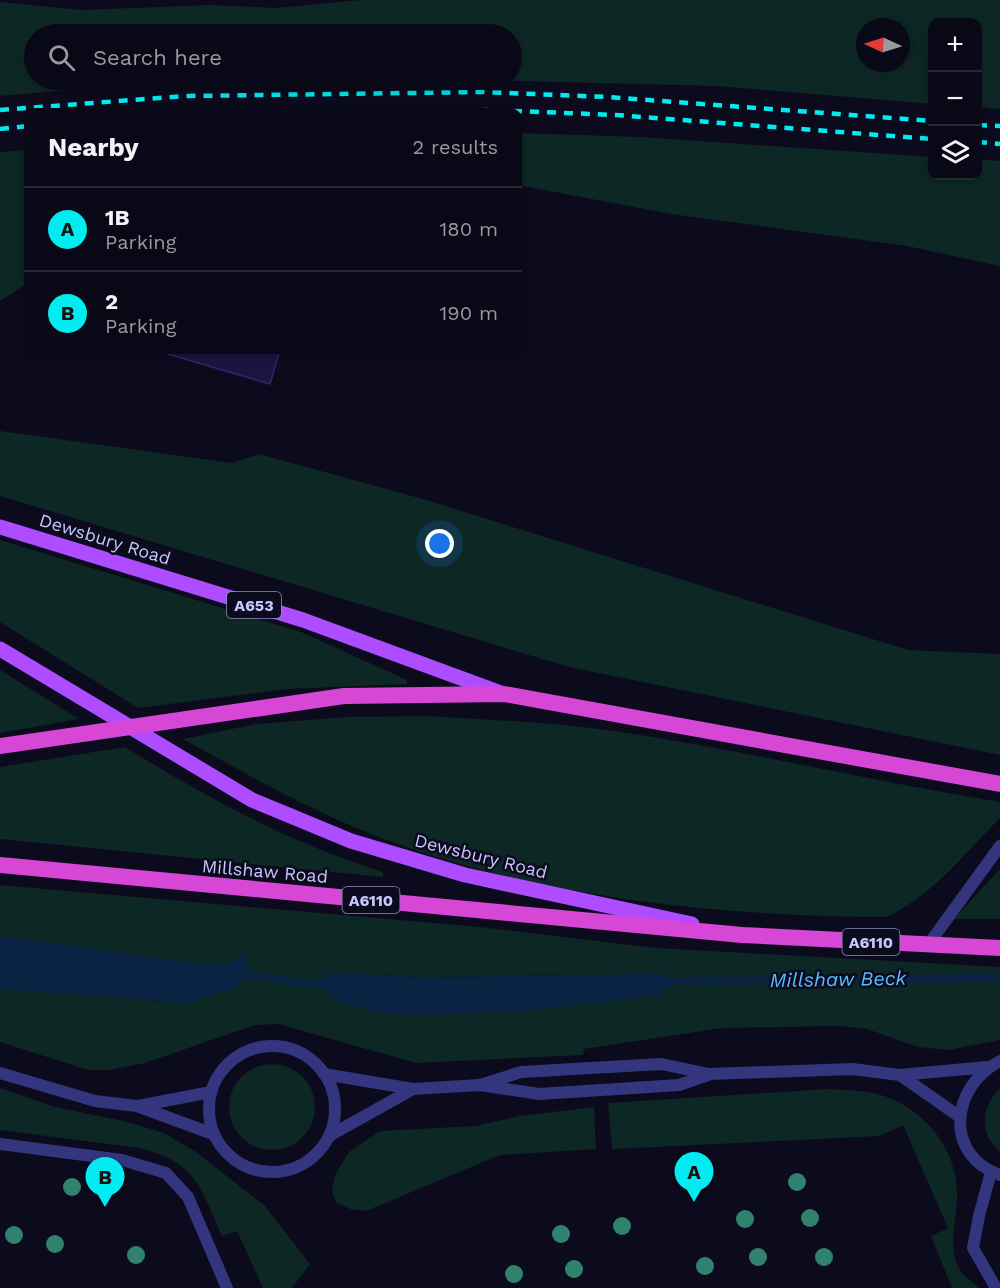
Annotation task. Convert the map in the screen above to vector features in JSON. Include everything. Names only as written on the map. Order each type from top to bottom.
[{"type":"highway","points":[[0,746],[344,696],[504,694]]},
{"type":"highway","name":"Dewsbury Road","points":[[504,694],[1000,784]]},
{"type":"highway","name":"Millshaw Road","points":[[0,865],[742,935]]},
{"type":"highway","name":"Dewsbury Road","points":[[742,935],[1000,948]]},
{"type":"main road","name":"Dewsbury Road","points":[[0,527],[303,620],[504,694]]},
{"type":"main road","name":"Dewsbury Road","points":[[0,649],[252,800],[351,841],[465,875],[742,935]]},
{"type":"lane","points":[[928,945],[1000,846]]},
{"type":"lane","points":[[265,1046],[277,1046],[301,1053],[324,1074],[333,1093],[335,1115],[329,1136],[316,1153],[300,1165],[281,1172],[261,1172],[241,1165],[224,1152],[213,1134],[209,1113],[211,1092],[224,1067],[238,1055],[265,1046]]},
{"type":"lane","points":[[996,1288],[974,1248],[979,1216],[996,1174],[978,1162],[968,1149],[962,1134],[960,1117],[970,1085],[988,1067],[1000,1061]]},
{"type":"lane","points":[[480,1085],[521,1072],[661,1064],[710,1074],[852,1069],[900,1075],[988,1067]]},
{"type":"lane","points":[[0,1073],[95,1101],[136,1106],[213,1134]]},
{"type":"lane","points":[[324,1074],[413,1089],[480,1085],[550,1093],[678,1085],[710,1074]]},
{"type":"lane","points":[[900,1075],[960,1117]]},
{"type":"lane","points":[[329,1136],[413,1089]]},
{"type":"lane","points":[[136,1106],[211,1092]]},
{"type":"lane","points":[[0,1144],[122,1160],[166,1173],[188,1197],[227,1288]]},
{"type":"lane","points":[[986,1268],[1000,1270]]},
{"type":"green space","points":[[360,0],[1000,0],[1000,109],[982,107],[982,18],[928,18],[928,104],[716,86],[522,81],[522,24],[24,24],[24,90],[68,90],[0,96],[0,2],[82,10],[210,5],[276,8]]},
{"type":"green space","points":[[522,133],[640,137],[928,157],[928,180],[982,180],[982,159],[1000,161],[1000,266],[907,246],[671,214],[522,186]]},
{"type":"green space","points":[[24,150],[24,286],[0,301],[0,152]]},
{"type":"green space","points":[[0,431],[232,463],[259,454],[423,499],[908,650],[1000,654],[1000,755],[569,667],[0,496]]},
{"type":"green space","points":[[0,540],[301,632],[407,680],[407,684],[288,689],[138,708],[0,622]]},
{"type":"green space","points":[[0,670],[79,719],[0,733]]},
{"type":"green space","points":[[427,716],[591,728],[711,747],[1000,802],[1000,818],[934,886],[886,917],[762,913],[700,908],[575,891],[514,878],[395,843],[367,833],[287,796],[183,739],[256,724],[347,717]]},
{"type":"green space","points":[[125,747],[250,818],[315,847],[383,872],[383,877],[0,839],[0,767]]},
{"type":"green space","points":[[1000,869],[1000,919],[954,919]]},
{"type":"green space","points":[[0,885],[480,927],[656,948],[1000,967],[1000,1040],[949,1050],[918,1047],[867,1029],[841,1026],[722,1028],[584,1049],[583,1055],[416,1063],[278,1024],[255,1025],[145,1063],[109,1070],[88,1070],[0,1042],[0,989],[190,1003],[248,975],[245,955],[226,964],[193,963],[0,936]],"holes":[[[326,974],[419,977],[662,974],[676,981],[658,995],[529,1011],[438,1015]]]},
{"type":"green space","points":[[272,1064],[288,1068],[302,1077],[311,1091],[315,1107],[311,1123],[302,1137],[288,1146],[272,1150],[256,1146],[242,1137],[233,1123],[229,1107],[233,1091],[242,1077],[256,1068]]},
{"type":"green space","points":[[0,1088],[55,1107],[124,1121],[164,1133],[196,1152],[265,1206],[310,1264],[292,1288],[263,1288],[237,1231],[222,1236],[201,1190],[185,1169],[159,1154],[140,1148],[0,1130]]},
{"type":"green space","points":[[1000,1088],[1000,1152],[988,1137],[985,1120],[989,1104]]},
{"type":"green space","points":[[828,1089],[865,1092],[887,1097],[915,1113],[938,1136],[946,1149],[956,1179],[954,1256],[962,1273],[979,1288],[952,1288],[931,1236],[948,1228],[903,1125],[880,1136],[612,1149],[608,1103]]},
{"type":"green space","points":[[594,1107],[596,1149],[500,1155],[366,1211],[350,1209],[336,1202],[332,1192],[335,1175],[349,1152],[380,1131],[475,1126],[520,1116]]},
{"type":"water","points":[[0,936],[193,963],[226,964],[245,954],[248,975],[237,987],[190,1003],[0,989]]},
{"type":"water","points":[[326,974],[419,977],[662,974],[676,981],[658,995],[529,1011],[438,1015],[380,1014],[339,1002],[319,985]]},
{"type":"building","points":[[168,354],[279,354],[270,384]]},
{"type":"waterway","name":"Millshaw Beck","points":[[248,975],[319,985]]},
{"type":"waterway","name":"Millshaw Beck","points":[[676,981],[1000,978]]},
{"type":"railway","points":[[26,108],[185,96],[483,92],[607,97],[928,121]]},
{"type":"railway","points":[[0,110],[24,108]]},
{"type":"railway","points":[[522,111],[616,115],[928,139]]},
{"type":"railway","points":[[982,125],[1000,126]]},
{"type":"railway","points":[[0,129],[24,126]]},
{"type":"railway","points":[[982,142],[1000,144]]},
{"type":"place","name":"1B","points":[[694,1202]]},
{"type":"place","name":"2","points":[[105,1207]]}]
